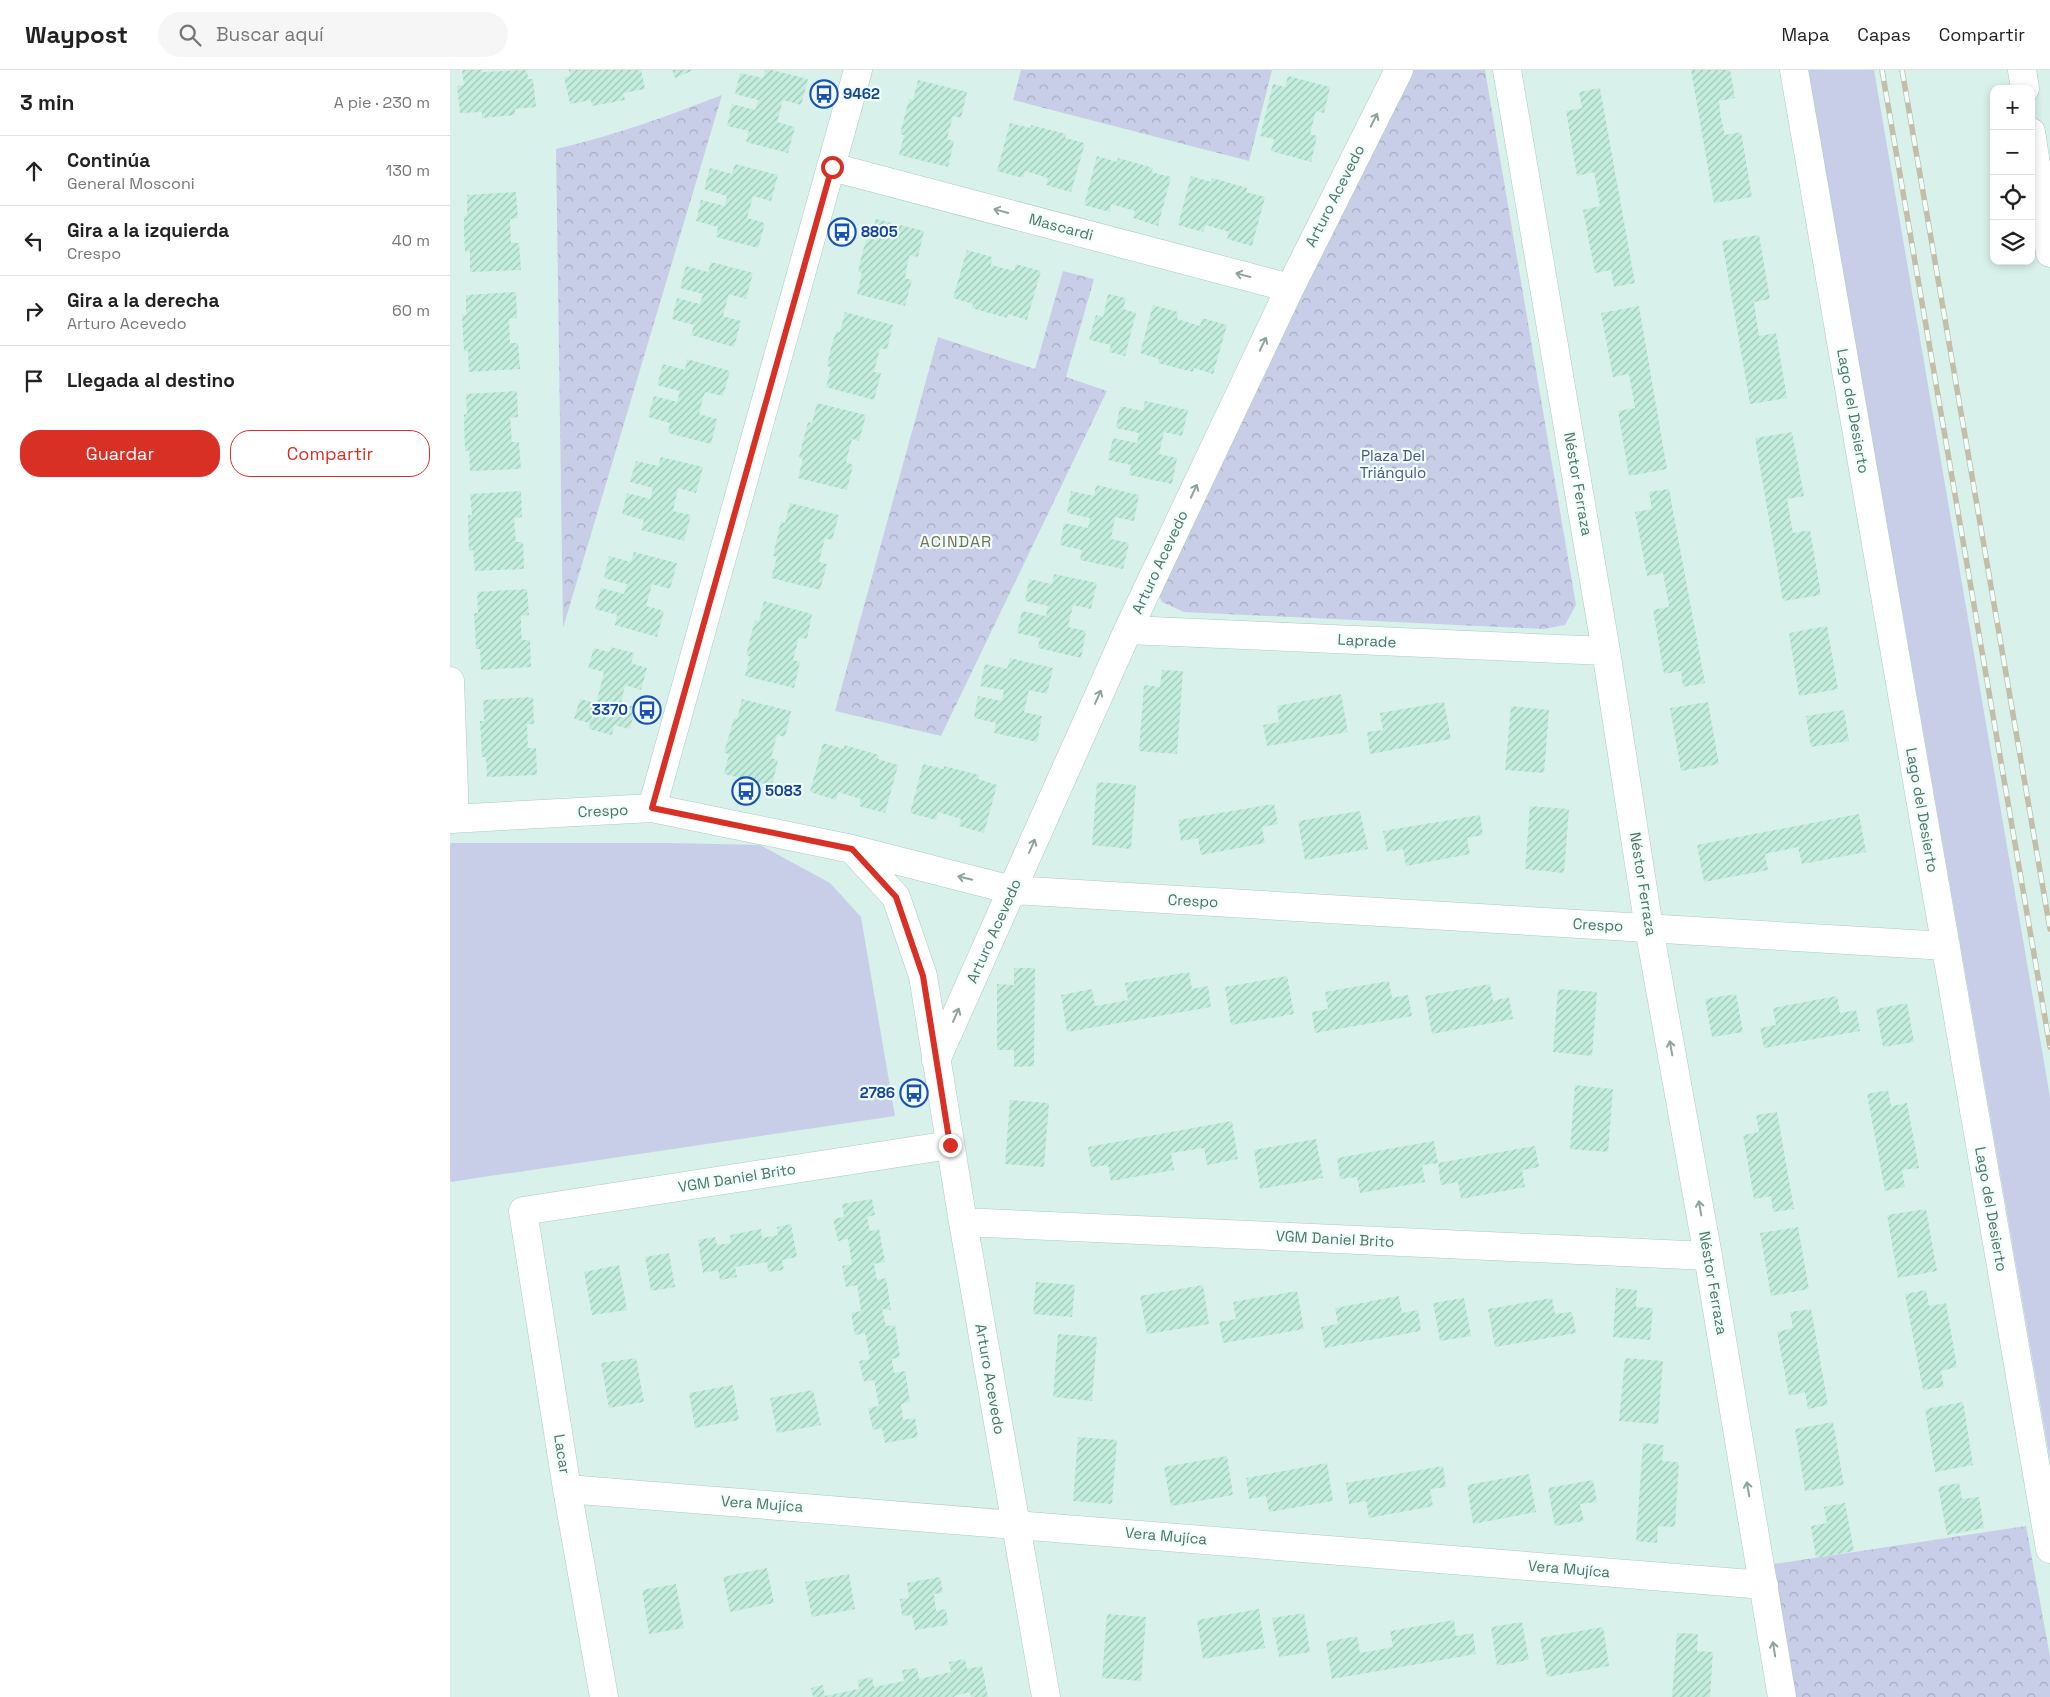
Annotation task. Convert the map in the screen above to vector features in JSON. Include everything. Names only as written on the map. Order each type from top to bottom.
[{"type":"street","points":[[652,808],[858,70]]},
{"type":"street","name":"Arturo Acevedo","points":[[936,1060],[1128,630],[1290,288],[1399,70]]},
{"type":"street","name":"Néstor Ferraza","points":[[1507,70],[1606,651],[1649,928],[1708,1256],[1782,1697]]},
{"type":"street","name":"Lago del Desierto","points":[[1794,70],[2050,1549]]},
{"type":"street","points":[[2022,70],[2024,85]]},
{"type":"street","points":[[2035,157],[2050,253]]},
{"type":"street","name":"Mascardi","points":[[832,167],[1290,288]]},
{"type":"street","name":"Laprade","points":[[1128,630],[1606,651]]},
{"type":"street","points":[[450,681],[452,819]]},
{"type":"street","name":"Crespo","points":[[452,819],[652,808],[852,849],[1012,890],[1946,946]]},
{"type":"street","name":"Arturo Acevedo","points":[[852,849],[896,897],[923,976],[962,1222],[1046,1697]]},
{"type":"street","name":"VGM Daniel Brito","points":[[523,1211],[950,1145]]},
{"type":"street","name":"Lacar","points":[[523,1211],[567,1489],[604,1697]]},
{"type":"street","name":"VGM Daniel Brito","points":[[962,1222],[1708,1256]]},
{"type":"street","name":"Vera Mujíca","points":[[567,1489],[1764,1585]]},
{"type":"shaded area","points":[[450,70],[2050,70],[2050,1697],[450,1697]]},
{"type":"green space","points":[[1021,70],[1272,70],[1249,161],[1013,100]]},
{"type":"green space","name":"Plaza Del Triángulo","points":[[1414,70],[1485,70],[1576,605],[1565,625],[1543,629],[1184,612],[1162,602],[1156,588]]},
{"type":"green space","points":[[1808,70],[1874,70],[2050,1097],[2050,1460]]},
{"type":"green space","points":[[722,95],[563,628],[556,149],[640,125]]},
{"type":"green space","points":[[1063,271],[1094,279],[1066,377],[1107,391],[941,736],[835,711],[938,337],[1035,369]]},
{"type":"green space","points":[[450,843],[760,845],[830,883],[861,917],[895,1116],[450,1182]]},
{"type":"green space","points":[[2026,1526],[2050,1656],[2050,1697],[1796,1697],[1774,1564]]},
{"type":"building","points":[[462,70],[482,70],[482,72],[527,70],[528,79],[533,79],[536,107],[515,109],[515,115],[482,118],[482,112],[460,113],[457,86],[464,85]]},
{"type":"building","points":[[569,70],[641,70],[645,89],[623,93],[625,100],[592,106],[591,100],[570,104],[564,77],[570,76]]},
{"type":"building","points":[[672,70],[694,70],[675,78]]},
{"type":"building","points":[[765,70],[808,79],[801,105],[783,100],[777,122],[795,127],[788,153],[746,142],[749,131],[727,126],[732,104],[755,110],[757,105],[758,100],[735,94],[740,73],[763,78]]},
{"type":"building","points":[[1691,70],[1730,70],[1735,98],[1719,101],[1721,118],[1725,135],[1741,132],[1752,197],[1714,203]]},
{"type":"building","points":[[1288,76],[1330,87],[1324,113],[1316,111],[1310,134],[1317,136],[1311,162],[1271,151],[1274,139],[1260,136],[1273,84],[1285,87]]},
{"type":"building","points":[[918,80],[967,92],[961,118],[953,116],[950,127],[947,139],[954,141],[948,167],[899,155],[904,135],[900,134],[909,99],[913,100]]},
{"type":"building","points":[[1600,88],[1635,283],[1614,287],[1611,270],[1595,273],[1583,210],[1600,206],[1594,172],[1577,176],[1566,111],[1582,108],[1579,92]]},
{"type":"building","points":[[1010,123],[1031,128],[1031,125],[1066,134],[1065,138],[1085,143],[1071,192],[1046,185],[1048,178],[1025,171],[1023,178],[997,171]]},
{"type":"building","points":[[1097,156],[1117,162],[1118,158],[1136,163],[1153,168],[1151,172],[1171,177],[1158,226],[1133,218],[1135,211],[1111,204],[1110,212],[1084,205]]},
{"type":"building","points":[[735,164],[778,175],[771,201],[753,196],[747,218],[765,223],[758,248],[716,237],[718,227],[696,221],[701,200],[725,206],[727,196],[704,189],[710,168],[732,174]]},
{"type":"building","points":[[1191,176],[1211,182],[1212,178],[1230,183],[1247,188],[1246,192],[1265,197],[1252,246],[1227,239],[1229,232],[1206,225],[1203,232],[1178,225]]},
{"type":"building","points":[[516,192],[518,218],[510,219],[511,243],[519,243],[521,270],[470,272],[470,251],[465,252],[464,233],[464,216],[467,216],[467,195]]},
{"type":"building","points":[[876,219],[924,231],[918,257],[910,255],[907,266],[905,278],[912,280],[905,306],[857,294],[862,273],[858,272],[862,254],[867,238],[871,239]]},
{"type":"building","points":[[1759,235],[1770,299],[1754,302],[1759,336],[1776,333],[1787,398],[1750,404],[1722,241]]},
{"type":"building","points":[[967,250],[992,257],[991,265],[1014,271],[1016,264],[1041,271],[1027,320],[1008,314],[1007,318],[972,308],[973,304],[953,298]]},
{"type":"building","points":[[711,262],[753,273],[746,299],[729,294],[723,316],[741,321],[734,347],[691,335],[694,325],[672,319],[677,298],[700,304],[703,294],[680,288],[686,266],[708,272]]},
{"type":"building","points":[[516,292],[517,318],[509,319],[510,343],[518,343],[520,369],[469,372],[468,351],[464,351],[462,315],[466,315],[466,295]]},
{"type":"building","points":[[1108,294],[1126,298],[1123,309],[1136,313],[1125,356],[1109,352],[1111,345],[1089,340],[1096,315],[1103,317]]},
{"type":"building","points":[[1153,305],[1178,312],[1177,319],[1200,326],[1202,318],[1227,325],[1213,374],[1194,368],[1193,372],[1158,363],[1159,359],[1140,353]]},
{"type":"building","points":[[1639,306],[1667,469],[1629,476],[1618,411],[1635,408],[1629,374],[1613,377],[1601,313]]},
{"type":"building","points":[[845,312],[893,325],[887,350],[880,348],[874,372],[881,373],[874,400],[826,387],[831,367],[827,366],[831,348],[836,331],[840,332]]},
{"type":"building","points":[[687,359],[730,371],[723,396],[705,392],[702,402],[699,414],[717,419],[711,444],[668,433],[670,423],[648,417],[654,396],[677,402],[680,391],[657,385],[663,364],[685,370]]},
{"type":"building","points":[[517,391],[518,417],[510,418],[512,442],[519,442],[521,469],[470,471],[469,450],[465,451],[464,415],[467,414],[466,394]]},
{"type":"building","points":[[1145,401],[1188,410],[1182,436],[1164,432],[1159,454],[1177,458],[1172,484],[1129,475],[1131,465],[1108,460],[1113,438],[1137,443],[1139,433],[1116,428],[1120,406],[1143,411]]},
{"type":"building","points":[[817,403],[866,415],[859,441],[852,439],[849,450],[846,462],[853,465],[847,490],[798,478],[803,458],[799,457],[808,422],[812,423]]},
{"type":"building","points":[[1792,432],[1804,496],[1787,499],[1793,533],[1810,530],[1821,595],[1783,601],[1755,438]]},
{"type":"building","points":[[661,457],[703,467],[696,493],[678,488],[673,511],[691,515],[684,541],[641,530],[644,520],[622,514],[627,493],[650,499],[653,488],[630,482],[636,461],[658,466]]},
{"type":"building","points":[[1096,485],[1139,495],[1134,521],[1115,517],[1111,539],[1129,543],[1123,569],[1080,560],[1082,550],[1060,545],[1064,523],[1088,528],[1090,518],[1067,513],[1071,491],[1094,496]]},
{"type":"building","points":[[1669,489],[1705,683],[1683,687],[1681,671],[1664,674],[1653,610],[1669,607],[1666,589],[1663,573],[1647,576],[1635,512],[1652,509],[1649,492]]},
{"type":"building","points":[[521,491],[522,517],[514,518],[516,542],[523,542],[524,569],[475,571],[473,550],[469,551],[468,515],[472,515],[470,494]]},
{"type":"building","points":[[790,503],[839,515],[832,540],[825,538],[819,562],[827,564],[820,590],[771,578],[777,557],[773,556],[781,521],[785,523]]},
{"type":"building","points":[[634,552],[677,563],[670,589],[652,584],[646,606],[664,611],[657,637],[615,625],[617,615],[595,609],[601,588],[624,594],[627,584],[604,578],[609,556],[631,562]]},
{"type":"building","points":[[1054,574],[1097,583],[1091,609],[1073,605],[1068,627],[1086,631],[1081,658],[1038,648],[1040,638],[1017,633],[1022,611],[1046,616],[1048,606],[1025,601],[1029,579],[1052,584]]},
{"type":"building","points":[[527,589],[529,615],[521,616],[521,628],[522,640],[530,640],[531,667],[481,670],[480,649],[476,649],[474,613],[478,613],[477,592]]},
{"type":"building","points":[[764,601],[812,614],[807,639],[799,637],[793,660],[800,662],[794,688],[745,676],[750,656],[746,655],[755,620],[759,621]]},
{"type":"building","points":[[1827,626],[1838,689],[1799,696],[1789,633]]},
{"type":"building","points":[[611,647],[634,653],[631,663],[647,668],[641,690],[625,685],[621,703],[636,707],[630,729],[614,725],[612,735],[589,729],[590,723],[574,719],[580,699],[596,703],[604,672],[588,668],[594,648],[609,652]]},
{"type":"building","points":[[1010,658],[1053,668],[1047,694],[1029,690],[1024,712],[1042,716],[1037,742],[994,733],[996,723],[974,718],[978,696],[1001,701],[1003,696],[1004,690],[980,686],[985,664],[1007,669]]},
{"type":"building","points":[[1162,670],[1183,671],[1177,754],[1139,751],[1144,685],[1160,687]]},
{"type":"building","points":[[1341,694],[1348,732],[1267,746],[1263,725],[1279,722],[1277,706]]},
{"type":"building","points":[[533,697],[534,724],[527,724],[528,748],[536,748],[537,775],[487,777],[486,757],[482,757],[480,721],[484,721],[483,700]]},
{"type":"building","points":[[742,699],[791,711],[785,737],[777,735],[771,758],[778,760],[772,786],[724,774],[729,754],[724,753],[734,718],[737,719]]},
{"type":"building","points":[[1444,702],[1451,739],[1370,754],[1367,732],[1383,730],[1380,713]]},
{"type":"building","points":[[1708,702],[1719,764],[1681,771],[1670,708]]},
{"type":"building","points":[[1511,706],[1549,710],[1544,773],[1505,770]]},
{"type":"building","points":[[1844,710],[1849,741],[1811,747],[1806,716]]},
{"type":"building","points":[[823,743],[844,749],[844,745],[879,755],[878,759],[898,765],[885,813],[859,806],[861,799],[838,792],[836,800],[810,792]]},
{"type":"building","points":[[923,764],[944,769],[944,766],[979,775],[978,779],[997,785],[984,833],[959,826],[961,819],[938,812],[936,820],[910,813]]},
{"type":"building","points":[[1097,782],[1136,785],[1131,849],[1092,845]]},
{"type":"building","points":[[1274,804],[1278,824],[1262,827],[1265,843],[1201,855],[1198,838],[1181,841],[1178,820]]},
{"type":"building","points":[[1530,806],[1569,809],[1564,873],[1525,869]]},
{"type":"building","points":[[1360,811],[1368,849],[1305,860],[1298,821]]},
{"type":"building","points":[[1859,814],[1866,852],[1802,864],[1798,847],[1765,854],[1768,870],[1704,882],[1697,845]]},
{"type":"building","points":[[1480,815],[1483,835],[1467,838],[1470,854],[1406,866],[1403,849],[1387,852],[1383,831]]},
{"type":"building","points":[[1014,968],[1035,968],[1034,1066],[1014,1067],[1014,1050],[997,1050],[997,984],[1014,985]]},
{"type":"building","points":[[1189,972],[1192,989],[1208,986],[1211,1007],[1067,1032],[1061,995],[1092,989],[1095,1006],[1112,1003],[1128,1000],[1125,983]]},
{"type":"building","points":[[1287,976],[1294,1014],[1231,1025],[1225,987]]},
{"type":"building","points":[[1389,981],[1392,998],[1408,995],[1412,1016],[1315,1033],[1312,1012],[1328,1009],[1325,992]]},
{"type":"building","points":[[1490,984],[1493,1001],[1509,997],[1513,1019],[1432,1034],[1425,996]]},
{"type":"building","points":[[1558,989],[1597,992],[1592,1056],[1553,1052]]},
{"type":"building","points":[[1736,994],[1743,1032],[1712,1037],[1705,999]]},
{"type":"building","points":[[1837,996],[1840,1013],[1856,1010],[1860,1031],[1764,1048],[1760,1028],[1776,1025],[1773,1008]]},
{"type":"building","points":[[1907,1003],[1914,1042],[1883,1047],[1876,1009]]},
{"type":"building","points":[[1575,1085],[1613,1089],[1608,1152],[1570,1149]]},
{"type":"building","points":[[1888,1090],[1891,1106],[1907,1103],[1919,1168],[1902,1170],[1905,1187],[1885,1191],[1867,1094]]},
{"type":"building","points":[[1010,1100],[1049,1103],[1044,1167],[1005,1164]]},
{"type":"building","points":[[1777,1112],[1794,1209],[1773,1212],[1771,1196],[1754,1199],[1743,1135],[1759,1132],[1756,1115]]},
{"type":"building","points":[[1232,1121],[1238,1159],[1207,1165],[1204,1148],[1171,1153],[1174,1170],[1111,1181],[1108,1165],[1091,1167],[1088,1147]]},
{"type":"building","points":[[1316,1139],[1323,1178],[1260,1189],[1254,1150]]},
{"type":"building","points":[[1434,1141],[1438,1163],[1422,1165],[1425,1182],[1360,1193],[1357,1177],[1340,1179],[1337,1158]]},
{"type":"building","points":[[1535,1146],[1539,1167],[1522,1170],[1525,1187],[1461,1199],[1458,1182],[1441,1185],[1438,1163]]},
{"type":"building","points":[[872,1199],[875,1215],[867,1217],[870,1231],[879,1229],[885,1262],[874,1264],[877,1280],[886,1278],[891,1310],[882,1309],[886,1326],[895,1325],[900,1357],[892,1359],[894,1373],[905,1371],[910,1402],[901,1404],[903,1420],[915,1418],[918,1437],[885,1443],[882,1428],[873,1430],[868,1408],[879,1406],[874,1380],[864,1382],[859,1361],[870,1359],[865,1333],[855,1335],[851,1313],[861,1311],[857,1285],[846,1287],[842,1266],[852,1264],[848,1239],[838,1241],[833,1219],[844,1217],[842,1204]]},
{"type":"building","points":[[1926,1209],[1937,1271],[1898,1278],[1887,1215]]},
{"type":"building","points":[[791,1224],[797,1257],[782,1260],[784,1270],[768,1272],[767,1262],[735,1267],[737,1277],[720,1280],[718,1270],[703,1273],[698,1240],[715,1237],[717,1245],[731,1243],[730,1235],[761,1229],[762,1238],[778,1235],[777,1227]]},
{"type":"building","points":[[1798,1227],[1809,1289],[1771,1296],[1760,1233]]},
{"type":"building","points":[[669,1253],[675,1287],[651,1291],[645,1257]]},
{"type":"building","points":[[619,1265],[627,1310],[592,1315],[584,1272]]},
{"type":"building","points":[[1036,1282],[1075,1285],[1072,1317],[1033,1314]]},
{"type":"building","points":[[1203,1285],[1209,1324],[1147,1334],[1140,1296]]},
{"type":"building","points":[[1616,1288],[1637,1290],[1636,1307],[1653,1308],[1650,1340],[1613,1337]]},
{"type":"building","points":[[1926,1290],[1929,1306],[1946,1303],[1957,1367],[1941,1371],[1944,1387],[1923,1390],[1905,1294]]},
{"type":"building","points":[[1297,1291],[1304,1329],[1223,1343],[1219,1322],[1236,1319],[1233,1302]]},
{"type":"building","points":[[1399,1296],[1402,1313],[1418,1310],[1421,1331],[1325,1348],[1321,1327],[1338,1324],[1335,1308]]},
{"type":"building","points":[[1464,1298],[1471,1336],[1440,1341],[1433,1303]]},
{"type":"building","points":[[1552,1298],[1555,1314],[1572,1312],[1576,1333],[1495,1347],[1488,1309]]},
{"type":"building","points":[[1811,1309],[1828,1405],[1808,1409],[1805,1392],[1789,1396],[1777,1332],[1793,1328],[1790,1312]]},
{"type":"building","points":[[1058,1334],[1097,1337],[1092,1401],[1053,1397]]},
{"type":"building","points":[[636,1358],[644,1402],[609,1408],[601,1363]]},
{"type":"building","points":[[1625,1358],[1663,1361],[1658,1424],[1619,1421]]},
{"type":"building","points":[[733,1385],[739,1420],[695,1428],[689,1393]]},
{"type":"building","points":[[813,1390],[821,1425],[777,1433],[770,1398]]},
{"type":"building","points":[[1963,1402],[1973,1465],[1935,1472],[1925,1409]]},
{"type":"building","points":[[1833,1422],[1844,1485],[1805,1491],[1795,1429]]},
{"type":"building","points":[[1078,1437],[1117,1440],[1112,1504],[1073,1501]]},
{"type":"building","points":[[1643,1443],[1664,1445],[1662,1461],[1679,1462],[1675,1527],[1658,1526],[1657,1543],[1636,1541]]},
{"type":"building","points":[[1227,1456],[1233,1495],[1171,1506],[1164,1467]]},
{"type":"building","points":[[1327,1463],[1333,1501],[1269,1512],[1266,1496],[1249,1499],[1246,1478]]},
{"type":"building","points":[[1443,1466],[1446,1487],[1430,1489],[1433,1506],[1369,1518],[1366,1501],[1349,1504],[1346,1483]]},
{"type":"building","points":[[1529,1474],[1536,1512],[1473,1524],[1467,1485]]},
{"type":"building","points":[[1593,1480],[1597,1502],[1580,1504],[1584,1521],[1555,1526],[1548,1488]]},
{"type":"building","points":[[1959,1483],[1962,1499],[1979,1497],[1984,1528],[1947,1535],[1938,1487]]},
{"type":"building","points":[[1845,1503],[1854,1551],[1816,1558],[1811,1526],[1827,1523],[1824,1507]]},
{"type":"building","points":[[767,1568],[774,1603],[730,1612],[723,1577]]},
{"type":"building","points":[[849,1574],[855,1609],[812,1617],[805,1582]]},
{"type":"building","points":[[940,1577],[943,1593],[934,1594],[936,1611],[946,1609],[948,1625],[915,1630],[912,1615],[902,1616],[900,1599],[909,1598],[907,1583]]},
{"type":"building","points":[[676,1584],[684,1628],[649,1634],[642,1590]]},
{"type":"building","points":[[1259,1609],[1265,1648],[1203,1659],[1197,1620]]},
{"type":"building","points":[[1304,1613],[1310,1652],[1279,1657],[1272,1618]]},
{"type":"building","points":[[1107,1614],[1146,1617],[1141,1681],[1102,1678]]},
{"type":"building","points":[[1454,1620],[1456,1636],[1473,1633],[1476,1654],[1332,1679],[1326,1642],[1357,1636],[1360,1653],[1393,1647],[1390,1631]]},
{"type":"building","points":[[1522,1622],[1529,1660],[1497,1666],[1491,1627]]},
{"type":"building","points":[[1603,1627],[1609,1666],[1547,1677],[1540,1638]]},
{"type":"building","points":[[1677,1633],[1698,1634],[1697,1651],[1713,1652],[1710,1697],[1672,1697]]},
{"type":"building","points":[[965,1659],[967,1669],[982,1666],[988,1697],[971,1697],[970,1692],[955,1697],[813,1697],[811,1688],[823,1685],[825,1696],[859,1689],[858,1680],[872,1677],[874,1687],[904,1681],[902,1670],[917,1668],[919,1679],[951,1672],[949,1662]]},
{"type":"railway","points":[[1882,70],[2050,1047]]},
{"type":"railway","points":[[1902,70],[2050,929]]},
{"type":"place","name":"9462","points":[[824,94]]},
{"type":"place","name":"8805","points":[[842,232]]},
{"type":"place","name":"3370","points":[[647,710]]},
{"type":"place","name":"5083","points":[[746,791]]},
{"type":"place","name":"2786","points":[[914,1093]]},
{"type":"district","name":"ACINDAR","points":[[956,541]]},
{"type":"route","points":[[832,167],[652,808],[852,849],[896,897],[923,976],[950,1145]]}]
